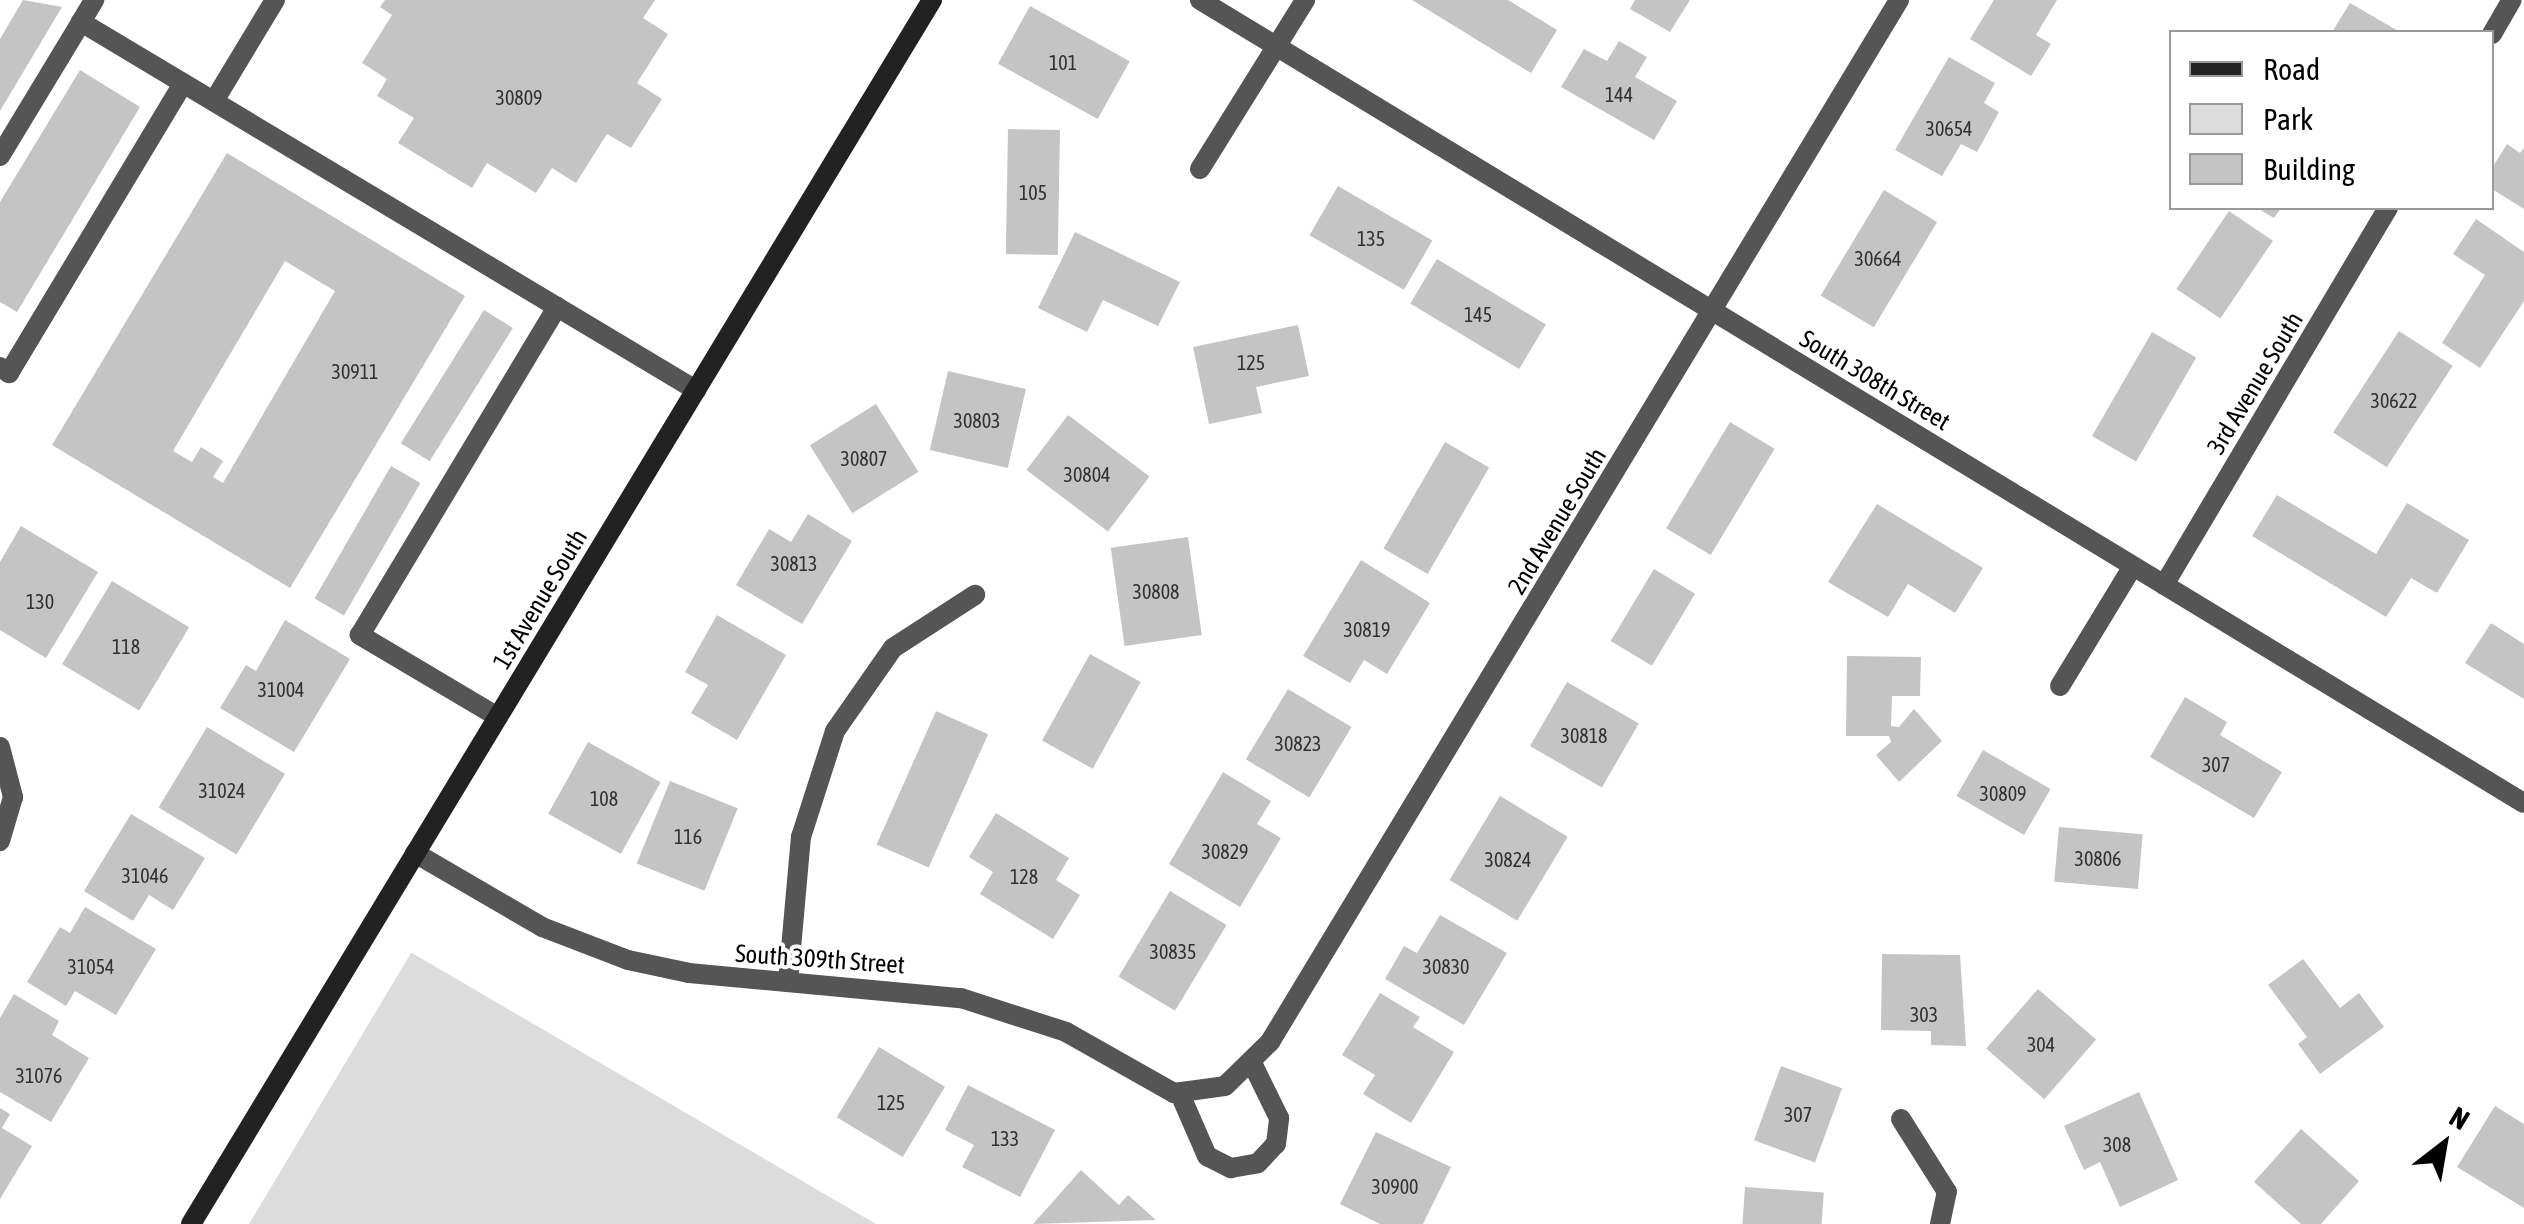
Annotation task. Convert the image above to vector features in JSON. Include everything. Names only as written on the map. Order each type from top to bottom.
[{"type":"main road","name":"1st Avenue South","points":[[191,1224],[932,0]]},
{"type":"street","points":[[0,156],[94,0]]},
{"type":"street","points":[[214,101],[275,0]]},
{"type":"street","name":"South 308th Street","points":[[1200,0],[2524,803]]},
{"type":"street","points":[[1200,170],[1305,0]]},
{"type":"street","name":"2nd Avenue South","points":[[1180,1094],[1225,1086],[1254,1065],[1899,0]]},
{"type":"street","points":[[2494,31],[2512,0]]},
{"type":"street","points":[[81,22],[696,390]]},
{"type":"street","points":[[0,368],[9,373],[183,83]]},
{"type":"street","name":"3rd Avenue South","points":[[2164,585],[2387,210]]},
{"type":"street","points":[[498,717],[360,634],[557,307]]},
{"type":"street","points":[[2060,686],[2133,566]]},
{"type":"street","points":[[788,982],[801,838],[836,731],[894,648],[974,595]]},
{"type":"street","points":[[0,746],[13,797],[0,841]]},
{"type":"street","name":"South 309th Street","points":[[415,853],[542,927],[600,952],[658,968],[931,992],[1004,1009],[1066,1032],[1180,1094]]},
{"type":"street","points":[[1180,1094],[1207,1156],[1231,1168],[1258,1163],[1276,1144],[1279,1118],[1254,1065]]},
{"type":"street","points":[[1901,1119],[1947,1192],[1940,1224]]},
{"type":"green space","points":[[412,953],[876,1224],[249,1224]]},
{"type":"building","points":[[23,0],[62,7],[0,111],[0,39]]},
{"type":"building","points":[[385,0],[655,0],[643,18],[668,34],[637,83],[662,99],[631,148],[607,134],[576,183],[552,168],[536,193],[487,163],[472,188],[398,143],[414,118],[377,96],[387,79],[362,63],[392,15],[380,7]]},
{"type":"building","points":[[1412,0],[1508,0],[1557,30],[1531,73]]},
{"type":"building","points":[[1635,0],[1690,0],[1670,32],[1630,9]]},
{"type":"building","points":[[1994,0],[2057,0],[2036,35],[2051,44],[2031,76],[1970,39]]},
{"type":"building","points":[[2350,3],[2397,30],[2333,30]]},
{"type":"building","points":[[1030,6],[1130,61],[1098,119],[998,64]]},
{"type":"building","points":[[1619,41],[1647,57],[1635,77],[1677,101],[1654,140],[1561,87],[1584,49],[1607,61]]},
{"type":"building","points":[[1949,57],[1995,83],[1984,103],[1999,112],[1977,152],[1961,144],[1942,176],[1895,150]]},
{"type":"building","points":[[80,70],[140,107],[17,312],[0,302],[0,202]]},
{"type":"building","points":[[1008,129],[1060,130],[1058,255],[1006,254]]},
{"type":"building","points":[[2507,144],[2520,153],[2524,148],[2524,209],[2494,190],[2494,165]]},
{"type":"building","points":[[227,153],[465,296],[290,588],[52,445]],"holes":[[[285,261],[335,291],[223,483],[213,477],[223,461],[201,447],[192,462],[173,451]]]},
{"type":"building","points":[[1338,186],[1432,240],[1404,290],[1310,235]]},
{"type":"building","points":[[1884,190],[1937,222],[1874,327],[1821,295]]},
{"type":"building","points":[[2260,210],[2280,210],[2274,218]]},
{"type":"building","points":[[2229,211],[2273,241],[2220,319],[2176,289]]},
{"type":"building","points":[[2476,219],[2524,252],[2524,301],[2480,368],[2442,343],[2485,275],[2453,254]]},
{"type":"building","points":[[1075,232],[1180,282],[1158,326],[1103,300],[1087,332],[1038,308]]},
{"type":"building","points":[[1437,259],[1546,324],[1519,369],[1410,304]]},
{"type":"building","points":[[484,310],[513,328],[430,461],[401,443]]},
{"type":"building","points":[[1298,325],[1309,376],[1256,387],[1262,413],[1209,424],[1193,347]]},
{"type":"building","points":[[2399,331],[2453,366],[2387,467],[2333,432]]},
{"type":"building","points":[[2152,332],[2196,358],[2136,461],[2092,436]]},
{"type":"building","points":[[948,371],[1026,389],[1008,468],[930,450]]},
{"type":"building","points":[[876,404],[918,472],[852,513],[810,445]]},
{"type":"building","points":[[1068,415],[1149,476],[1108,531],[1026,470]]},
{"type":"building","points":[[1730,422],[1775,449],[1711,555],[1666,528]]},
{"type":"building","points":[[1445,442],[1489,468],[1428,574],[1384,549]]},
{"type":"building","points":[[391,466],[420,483],[344,616],[314,599]]},
{"type":"building","points":[[2277,495],[2376,554],[2407,503],[2469,540],[2437,593],[2411,578],[2386,617],[2252,536]]},
{"type":"building","points":[[1877,504],[1983,568],[1955,613],[1908,584],[1888,617],[1828,582]]},
{"type":"building","points":[[808,514],[852,541],[802,624],[736,585],[769,529],[791,542]]},
{"type":"building","points":[[21,526],[98,572],[46,658],[0,630],[0,562]]},
{"type":"building","points":[[1188,537],[1202,635],[1125,646],[1111,548]]},
{"type":"building","points":[[1361,560],[1430,603],[1387,674],[1364,660],[1350,683],[1303,656]]},
{"type":"building","points":[[1654,569],[1695,594],[1652,666],[1611,641]]},
{"type":"building","points":[[112,581],[189,627],[139,710],[62,664]]},
{"type":"building","points":[[717,615],[786,655],[737,740],[691,713],[708,685],[685,672]]},
{"type":"building","points":[[285,620],[350,659],[294,752],[220,708],[246,665],[256,671]]},
{"type":"building","points":[[2491,623],[2524,644],[2524,699],[2465,663]]},
{"type":"building","points":[[1090,654],[1141,682],[1093,769],[1042,741]]},
{"type":"building","points":[[1847,656],[1921,657],[1920,696],[1892,696],[1891,726],[1899,727],[1914,709],[1942,741],[1899,782],[1876,755],[1891,742],[1889,736],[1846,736]]},
{"type":"building","points":[[1567,682],[1639,724],[1602,788],[1530,746]]},
{"type":"building","points":[[1288,689],[1351,727],[1309,797],[1246,759]]},
{"type":"building","points":[[2185,697],[2227,722],[2220,735],[2282,772],[2254,818],[2150,757]]},
{"type":"building","points":[[936,711],[988,734],[929,868],[877,844]]},
{"type":"building","points":[[207,727],[285,774],[237,854],[159,808]]},
{"type":"building","points":[[588,742],[661,782],[621,854],[548,814]]},
{"type":"building","points":[[1983,750],[2051,789],[2024,835],[1956,796]]},
{"type":"building","points":[[1223,772],[1271,801],[1257,824],[1281,838],[1240,907],[1169,864]]},
{"type":"building","points":[[670,781],[738,808],[704,891],[637,864]]},
{"type":"building","points":[[1500,796],[1568,837],[1517,921],[1450,880]]},
{"type":"building","points":[[996,813],[1069,858],[1056,880],[1080,895],[1053,939],[980,894],[993,872],[969,857]]},
{"type":"building","points":[[131,814],[205,858],[173,910],[149,895],[133,921],[84,891]]},
{"type":"building","points":[[2059,827],[2143,834],[2138,889],[2054,882]]},
{"type":"building","points":[[1170,891],[1227,925],[1175,1011],[1118,977]]},
{"type":"building","points":[[85,907],[156,949],[116,1015],[75,991],[66,1006],[27,982],[60,927],[70,933]]},
{"type":"building","points":[[1440,915],[1507,953],[1464,1025],[1385,979],[1404,946],[1417,953]]},
{"type":"building","points":[[1882,954],[1960,955],[1966,1046],[1931,1045],[1931,1031],[1881,1030]]},
{"type":"building","points":[[2303,959],[2340,1008],[2359,993],[2384,1027],[2320,1074],[2298,1044],[2307,1037],[2268,985]]},
{"type":"building","points":[[2038,989],[2096,1040],[2044,1099],[1986,1049]]},
{"type":"building","points":[[1380,993],[1420,1017],[1413,1027],[1454,1052],[1411,1123],[1363,1094],[1375,1075],[1342,1055]]},
{"type":"building","points":[[14,994],[59,1021],[52,1035],[89,1058],[51,1122],[0,1092],[0,1018]]},
{"type":"building","points":[[879,1047],[945,1087],[903,1157],[837,1117]]},
{"type":"building","points":[[1781,1066],[1842,1088],[1815,1162],[1754,1140]]},
{"type":"building","points":[[968,1085],[1055,1130],[1020,1197],[962,1167],[974,1145],[945,1130]]},
{"type":"building","points":[[2139,1092],[2178,1180],[2120,1207],[2100,1162],[2084,1170],[2064,1126]]},
{"type":"building","points":[[2495,1106],[2524,1124],[2524,1208],[2457,1167]]},
{"type":"building","points":[[0,1108],[10,1114],[2,1128],[32,1146],[0,1199]]},
{"type":"building","points":[[2301,1129],[2359,1181],[2321,1224],[2301,1224],[2254,1182]]},
{"type":"building","points":[[1376,1132],[1451,1167],[1423,1224],[1380,1224],[1340,1204]]},
{"type":"building","points":[[1081,1170],[1119,1205],[1128,1195],[1156,1220],[1033,1224]]},
{"type":"building","points":[[1745,1187],[1824,1193],[1822,1224],[1742,1224]]}]
